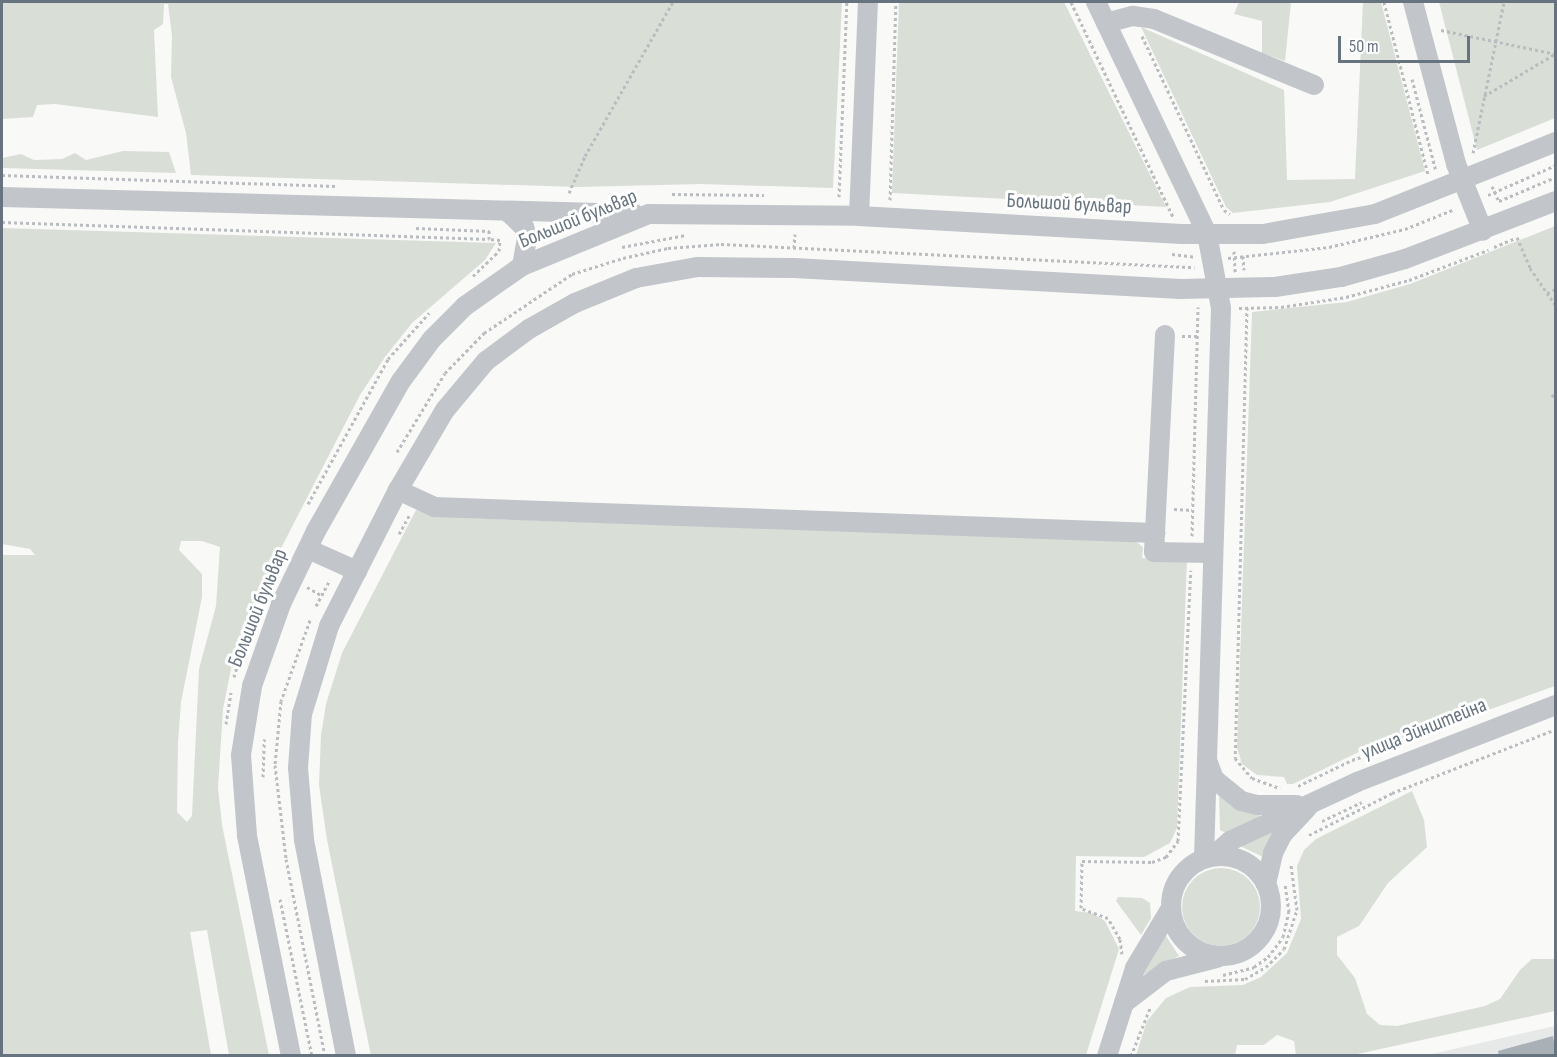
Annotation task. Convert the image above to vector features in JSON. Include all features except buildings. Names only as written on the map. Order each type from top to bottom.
[{"type":"street","points":[[859,216],[868,2]]},
{"type":"street","points":[[1096,2],[1207,234],[1214,262],[1234,299],[1212,553],[1206,759],[1209,858]]},
{"type":"street","points":[[1413,2],[1459,173],[1483,231]]},
{"type":"street","points":[[1106,23],[1133,16],[1154,19],[1314,85]]},
{"type":"street","name":"Большой бульвар","points":[[291,1056],[247,835],[241,755],[252,686],[281,604],[308,549],[401,381],[432,339],[465,306],[522,266],[649,214],[859,216],[1181,234],[1207,234],[1233,228],[1319,227],[1376,214],[1427,196],[1459,173],[1486,172],[1556,142]]},
{"type":"street","points":[[2,197],[509,213],[649,214]]},
{"type":"street","points":[[346,1056],[304,839],[298,768],[302,714],[312,673],[329,626],[398,490],[445,410],[486,361],[529,329],[575,303],[636,279],[698,267],[794,268],[1180,289],[1234,299],[1454,253],[1483,231],[1513,232],[1556,201]]},
{"type":"street","points":[[509,213],[524,227],[527,238],[522,266]]},
{"type":"street","points":[[1165,335],[1160,509],[1154,552],[1212,553]]},
{"type":"street","points":[[398,490],[417,501],[434,507],[1155,533]]},
{"type":"street","points":[[308,549],[357,571]]},
{"type":"street","name":"улица Эйнштейна","points":[[1209,858],[1230,841],[1311,803],[1455,741],[1556,705]]},
{"type":"street","points":[[1122,1005],[1166,971],[1247,950],[1265,932],[1272,908],[1275,880],[1273,853],[1297,832],[1311,803],[1257,805],[1241,801],[1214,779],[1206,759]]},
{"type":"street","points":[[1107,1056],[1122,1005],[1148,943],[1171,908],[1177,882],[1192,865],[1209,858],[1232,857],[1275,880]]},
{"type":"street","points":[[1171,908],[1175,927],[1186,943],[1210,956],[1223,957]]},
{"type":"path","points":[[568,195],[585,156],[673,2]]},
{"type":"path","points":[[839,197],[847,2]]},
{"type":"path","points":[[890,200],[896,2]]},
{"type":"path","points":[[1071,2],[1181,234],[1180,307],[1198,307],[1234,299],[1346,297],[1409,280],[1454,253],[1513,232],[1524,235]]},
{"type":"path","points":[[1384,2],[1428,176]]},
{"type":"path","points":[[1454,253],[1419,179],[1459,173],[1472,157],[1504,2]]},
{"type":"path","points":[[1133,16],[1224,210],[1235,218],[1233,228],[1235,268],[1235,758],[1246,774],[1278,784],[1282,792]]},
{"type":"path","points":[[1441,30],[1556,54]]},
{"type":"path","points":[[1484,96],[1556,54]]},
{"type":"path","points":[[1473,206],[1495,192],[1556,165]]},
{"type":"path","points":[[1486,172],[1530,268],[1556,306]]},
{"type":"path","points":[[2,175],[339,186]]},
{"type":"path","points":[[393,460],[413,420],[466,350],[504,317],[572,274],[668,248],[721,244],[794,246],[1181,267],[1243,256],[1329,247],[1405,229],[1437,216],[1499,201],[1556,177]]},
{"type":"path","points":[[794,268],[795,214]]},
{"type":"path","points":[[1233,228],[1243,256],[1244,268],[1234,299],[1238,320]]},
{"type":"path","points":[[616,248],[695,234]]},
{"type":"path","points":[[783,234],[805,234]]},
{"type":"path","points":[[470,278],[499,251],[500,240],[489,240]]},
{"type":"path","points":[[1161,253],[1235,268],[1256,268]]},
{"type":"path","points":[[1547,293],[1556,289]]},
{"type":"path","points":[[1122,958],[1120,939],[1108,918],[1082,908],[1082,861],[1152,862],[1166,857],[1178,841],[1191,553],[1198,307]]},
{"type":"path","points":[[303,513],[388,359],[430,312]]},
{"type":"path","points":[[1189,336],[1197,336]]},
{"type":"path","points":[[1552,396],[1556,390]]},
{"type":"path","points":[[396,538],[417,501]]},
{"type":"path","points":[[1185,510],[1192,510]]},
{"type":"path","points":[[225,731],[239,655],[284,552]]},
{"type":"path","points":[[306,598],[332,560]]},
{"type":"path","points":[[325,1056],[286,860],[275,765],[281,701],[332,560]]},
{"type":"path","points":[[1309,827],[1295,838],[1297,832],[1392,793],[1556,729]]},
{"type":"path","points":[[263,789],[264,733]]},
{"type":"path","points":[[1291,789],[1352,760],[1389,749]]},
{"type":"path","points":[[1320,822],[1421,774]]},
{"type":"path","points":[[1200,981],[1245,979],[1266,967],[1284,949],[1297,910],[1291,859]]},
{"type":"path","points":[[1205,974],[1242,972],[1268,957],[1287,925],[1288,899],[1275,880]]},
{"type":"path","points":[[280,897],[312,1056]]},
{"type":"path","points":[[1131,1056],[1140,1026],[1154,1002]]},
{"type":"shaded area","points":[[2,2],[842,2],[833,188],[701,184],[577,187],[191,175],[186,133],[171,77],[172,36],[168,4],[164,4],[163,24],[154,30],[158,117],[55,104],[37,105],[33,117],[2,119]]},
{"type":"shaded area","points":[[899,2],[1064,2],[1166,207],[892,193]]},
{"type":"shaded area","points":[[1239,2],[1291,2],[1285,61],[1262,53],[1262,21],[1234,14]]},
{"type":"shaded area","points":[[1363,2],[1381,2],[1425,171],[1330,202],[1233,213],[1226,207],[1141,27],[1284,90],[1287,180],[1355,179]]},
{"type":"shaded area","points":[[1439,2],[1555,2],[1555,118],[1477,150]]},
{"type":"shaded area","points":[[123,151],[169,152],[176,173],[2,168],[2,158],[21,154],[34,160],[62,159],[75,153],[86,160]]},
{"type":"shaded area","points":[[1555,226],[1555,686],[1407,739],[1371,746],[1293,784],[1287,784],[1284,777],[1257,775],[1242,764],[1237,748],[1252,312],[1347,302],[1410,284]]},
{"type":"shaded area","points":[[2,228],[496,243],[485,260],[412,323],[385,357],[360,395],[258,593],[234,654],[223,709],[218,788],[222,825],[269,1055],[229,1055],[207,930],[190,932],[211,1055],[2,1055],[2,555],[35,555],[30,549],[2,544]],"holes":[[[181,541],[202,541],[220,547],[216,606],[199,669],[192,816],[187,822],[177,812],[178,742],[181,702],[202,597],[202,574],[179,550]]]},
{"type":"shaded area","points":[[416,510],[462,518],[1134,540],[1143,547],[1142,558],[1187,559],[1177,828],[1170,843],[1144,857],[1076,856],[1075,911],[1092,913],[1105,921],[1119,949],[1086,1055],[371,1056],[327,840],[319,785],[321,735],[326,704],[342,653]]},
{"type":"shaded area","points":[[1412,791],[1424,820],[1427,847],[1388,883],[1359,926],[1337,937],[1337,955],[1355,978],[1367,1014],[1380,1025],[1397,1026],[1485,1006],[1500,999],[1520,970],[1532,959],[1555,959],[1555,1011],[1353,1055],[1296,1055],[1294,1041],[1277,1035],[1264,1045],[1237,1045],[1235,1055],[1136,1055],[1147,1021],[1166,998],[1190,987],[1243,985],[1261,977],[1287,953],[1301,919],[1297,866],[1304,850],[1316,839]]},
{"type":"shaded area","points":[[1219,796],[1260,815],[1259,818],[1226,833],[1220,830]]},
{"type":"shaded area","points":[[1275,828],[1263,857],[1240,846]]},
{"type":"shaded area","points":[[1221,868],[1236,871],[1249,879],[1257,892],[1260,907],[1257,922],[1249,935],[1236,943],[1221,946],[1206,943],[1193,935],[1185,922],[1182,907],[1185,892],[1193,879],[1206,871]]},
{"type":"shaded area","points":[[1118,897],[1142,898],[1150,903],[1151,918],[1141,935],[1116,901]]},
{"type":"shaded area","points":[[1164,933],[1179,956],[1141,976]]},
{"type":"shaded area","points":[[1555,1026],[1555,1055],[1428,1055]]}]
